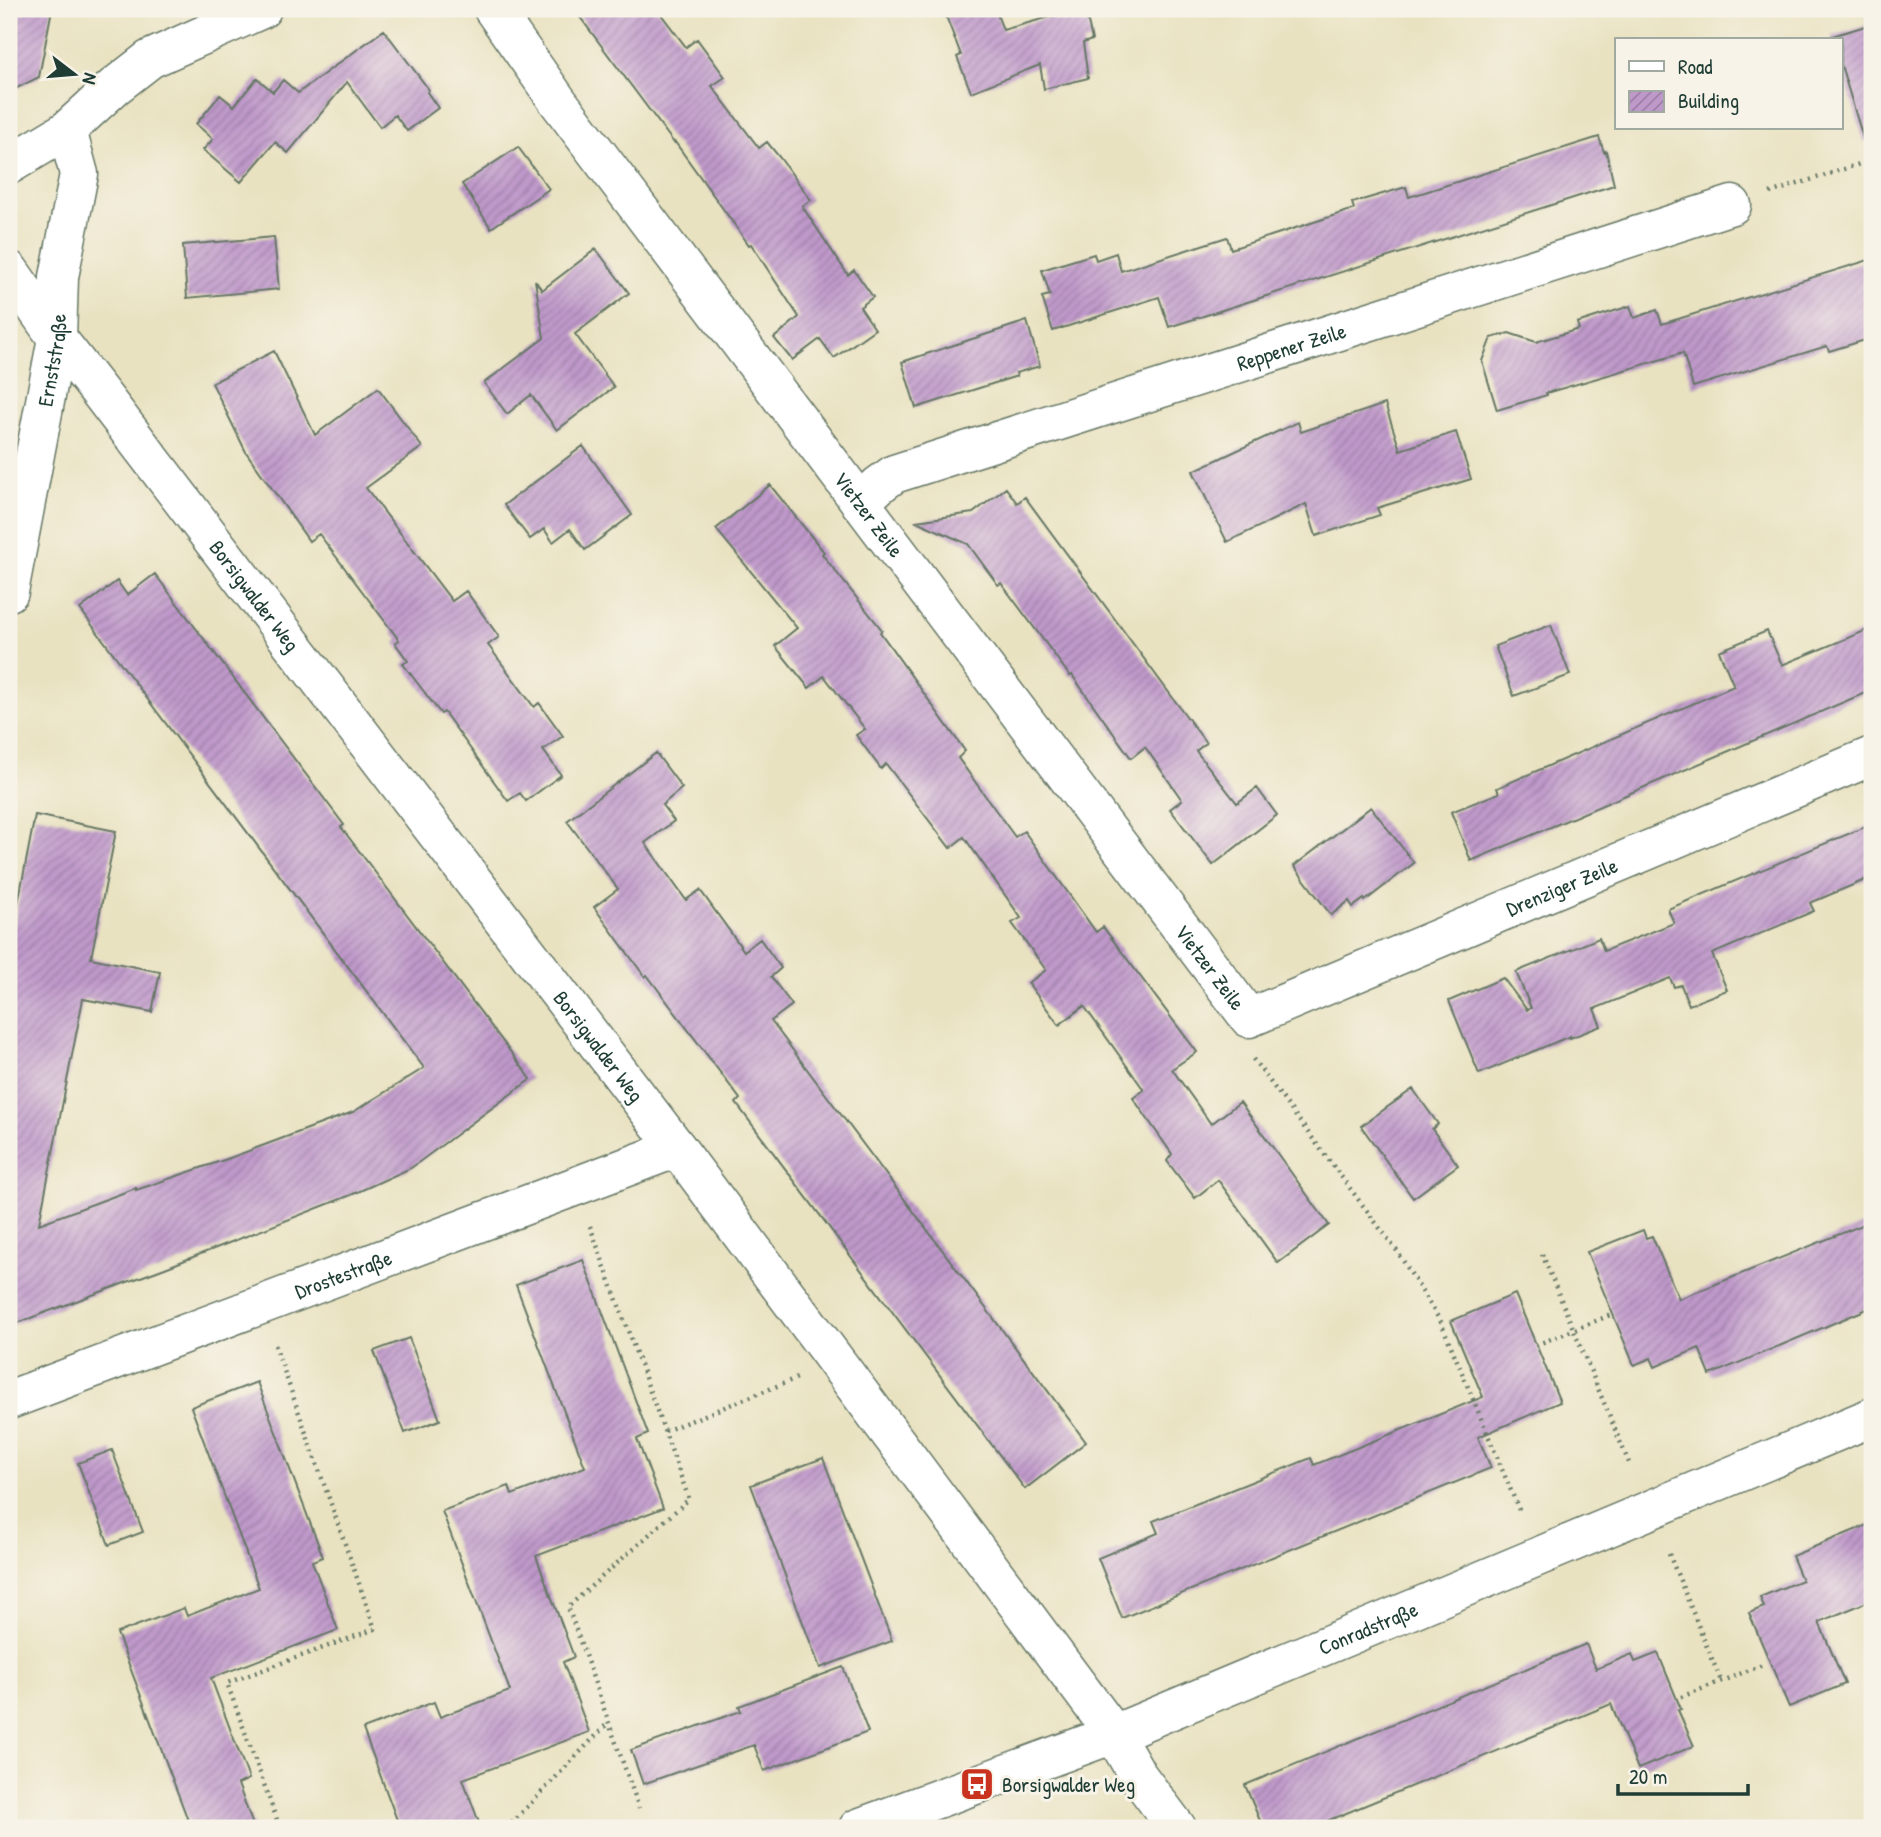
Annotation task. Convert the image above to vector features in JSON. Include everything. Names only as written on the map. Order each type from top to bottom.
[{"type":"street","points":[[9,165],[67,130],[114,87],[150,59],[262,9]]},
{"type":"street","name":"Vietzer Zeile","points":[[493,9],[557,100],[1249,1018]]},
{"type":"street","name":"Ernststraße","points":[[9,592],[57,338],[60,277],[79,174],[67,130]]},
{"type":"street","name":"Reppener Zeile","points":[[860,503],[894,474],[1732,205]]},
{"type":"street","name":"Borsigwalder Weg","points":[[9,270],[57,338],[677,1148],[1114,1734],[1138,1776],[1177,1828]]},
{"type":"street","name":"Drenziger Zeile","points":[[1249,1018],[1872,756]]},
{"type":"street","name":"Drostestraße","points":[[9,1400],[677,1148]]},
{"type":"street","name":"Conradstraße","points":[[858,1828],[1114,1734],[1872,1417]]},
{"type":"path","points":[[1732,205],[1872,160]]},
{"type":"path","points":[[1251,1057],[1397,1251],[1441,1322],[1519,1510]]},
{"type":"path","points":[[590,1226],[690,1499],[568,1607],[639,1808]]},
{"type":"path","points":[[1542,1254],[1629,1463]]},
{"type":"path","points":[[1536,1345],[1613,1314]]},
{"type":"path","points":[[275,1345],[375,1629],[227,1683],[280,1828]]},
{"type":"path","points":[[665,1431],[800,1377]]},
{"type":"path","points":[[1670,1554],[1721,1681]]},
{"type":"path","points":[[1681,1697],[1765,1664]]},
{"type":"path","points":[[507,1828],[608,1722]]},
{"type":"building","points":[[9,9],[52,9],[39,77],[9,92]]},
{"type":"building","points":[[574,9],[657,9],[686,47],[697,39],[725,77],[712,86],[759,148],[767,142],[780,158],[811,200],[802,206],[848,275],[854,270],[873,297],[860,307],[875,329],[834,358],[820,339],[792,360],[774,338],[799,317],[751,244],[749,245]]},
{"type":"building","points":[[964,9],[995,9],[1003,30],[1085,9],[1092,40],[1083,43],[1088,78],[1044,89],[1040,65],[971,92],[957,57],[961,55],[946,16]]},
{"type":"building","points":[[1872,24],[1872,139],[1864,141],[1842,68],[1842,38],[1832,36]]},
{"type":"building","points":[[384,30],[429,90],[427,92],[438,108],[407,131],[395,115],[380,127],[347,82],[288,153],[275,142],[241,182],[203,150],[213,139],[196,124],[220,95],[234,106],[257,78],[273,92],[283,80],[298,93]]},
{"type":"building","points":[[1599,137],[1604,152],[1606,151],[1614,185],[1169,327],[1159,297],[1053,331],[1042,297],[1050,295],[1042,270],[1094,254],[1096,260],[1116,253],[1121,271],[1227,237],[1231,249],[1354,209],[1352,203],[1406,187],[1409,197]]},
{"type":"building","points":[[518,147],[549,189],[491,228],[462,184]]},
{"type":"building","points":[[274,237],[279,289],[187,298],[183,245]]},
{"type":"building","points":[[596,249],[629,293],[575,334],[614,387],[557,430],[531,395],[507,414],[484,383],[544,338],[535,280],[542,290]]},
{"type":"building","points":[[1872,259],[1872,338],[1829,351],[1827,346],[1693,387],[1683,353],[1497,410],[1482,361],[1491,338],[1509,333],[1536,342],[1579,329],[1577,323],[1630,306],[1634,318],[1657,310],[1662,324]]},
{"type":"building","points":[[1027,321],[1040,366],[916,408],[902,362]]},
{"type":"building","points":[[274,351],[315,435],[378,388],[422,447],[366,488],[452,601],[466,591],[499,637],[488,645],[534,707],[539,703],[563,736],[543,750],[561,775],[526,801],[520,793],[508,801],[444,712],[441,714],[403,664],[408,661],[395,643],[399,640],[319,534],[309,541],[246,452],[212,383]]},
{"type":"building","points":[[1385,404],[1400,450],[1456,432],[1471,479],[1377,508],[1380,515],[1316,536],[1306,504],[1227,542],[1193,471],[1298,422],[1301,432]]},
{"type":"building","points":[[583,446],[632,515],[585,550],[570,529],[553,542],[544,529],[530,539],[504,505]]},
{"type":"building","points":[[770,485],[882,630],[880,632],[965,751],[958,758],[1015,837],[1024,831],[1096,932],[1103,927],[1197,1052],[1172,1069],[1211,1124],[1240,1102],[1329,1225],[1278,1263],[1218,1180],[1195,1198],[1167,1161],[1172,1154],[1133,1098],[1144,1090],[1084,1006],[1059,1025],[1028,983],[1046,970],[1012,923],[1021,918],[964,837],[950,848],[886,764],[881,769],[856,735],[865,729],[824,676],[809,688],[775,646],[797,628],[716,529]]},
{"type":"building","points":[[1006,488],[1017,503],[1025,497],[1206,743],[1196,751],[1237,803],[1257,788],[1277,815],[1213,865],[1170,809],[1182,800],[1145,747],[1131,758],[1072,675],[1070,676],[1001,583],[998,585],[968,544],[916,521],[973,513]]},
{"type":"building","points":[[155,574],[531,1079],[411,1168],[351,1195],[9,1326],[9,950],[35,815],[116,831],[91,958],[160,972],[152,1012],[83,999],[39,1224],[353,1112],[424,1068],[80,609],[117,581],[127,595]]},
{"type":"building","points":[[1551,625],[1570,675],[1514,696],[1495,646]]},
{"type":"building","points":[[1872,628],[1872,690],[1471,861],[1451,812],[1499,793],[1497,788],[1734,686],[1719,651],[1767,631],[1782,665]]},
{"type":"building","points":[[656,753],[682,788],[662,805],[674,821],[645,843],[686,900],[700,890],[744,951],[760,939],[781,968],[771,977],[792,1005],[771,1021],[1086,1442],[1025,1489],[736,1103],[740,1099],[594,907],[618,889],[567,821]]},
{"type":"building","points":[[1371,807],[1414,863],[1365,901],[1364,899],[1353,907],[1349,901],[1331,915],[1294,866]]},
{"type":"building","points":[[1872,824],[1872,877],[1810,903],[1814,911],[1712,954],[1727,990],[1689,1005],[1681,985],[1674,987],[1670,978],[1594,1009],[1601,1026],[1479,1074],[1449,1001],[1503,978],[1527,1010],[1531,1008],[1516,972],[1599,938],[1604,951],[1674,923],[1668,909]]},
{"type":"building","points":[[1413,1089],[1438,1124],[1432,1129],[1458,1165],[1413,1198],[1361,1126]]},
{"type":"building","points":[[1872,1221],[1872,1307],[1710,1375],[1699,1348],[1655,1367],[1651,1358],[1634,1365],[1587,1252],[1643,1230],[1646,1238],[1652,1236],[1679,1299]]},
{"type":"building","points":[[583,1260],[648,1434],[637,1439],[663,1508],[536,1556],[574,1657],[563,1662],[589,1732],[463,1779],[481,1828],[400,1828],[363,1729],[434,1702],[440,1717],[510,1691],[442,1511],[509,1486],[512,1495],[585,1467],[516,1285]]},
{"type":"building","points":[[1515,1294],[1560,1402],[1478,1437],[1491,1468],[1122,1618],[1098,1558],[1158,1533],[1153,1521],[1311,1458],[1314,1465],[1483,1397],[1451,1321]]},
{"type":"building","points":[[409,1338],[440,1420],[405,1433],[374,1351]]},
{"type":"building","points":[[257,1382],[323,1557],[312,1561],[338,1630],[211,1678],[249,1779],[238,1784],[254,1828],[191,1828],[117,1633],[184,1608],[187,1616],[259,1588],[191,1407]]},
{"type":"building","points":[[112,1450],[143,1532],[109,1545],[78,1463]]},
{"type":"building","points":[[823,1458],[892,1641],[820,1668],[751,1485]]},
{"type":"building","points":[[1872,1523],[1872,1600],[1819,1622],[1845,1684],[1789,1707],[1749,1613],[1764,1607],[1760,1597],[1802,1580],[1792,1556]]},
{"type":"building","points":[[1586,1644],[1596,1669],[1632,1654],[1635,1662],[1658,1653],[1694,1746],[1638,1769],[1611,1704],[1310,1828],[1263,1828],[1245,1785]]},
{"type":"building","points":[[843,1667],[868,1732],[764,1771],[754,1745],[643,1784],[631,1750],[741,1711],[739,1706]]},
{"type":"place","name":"Borsigwalder Weg","points":[[977,1784]]}]
